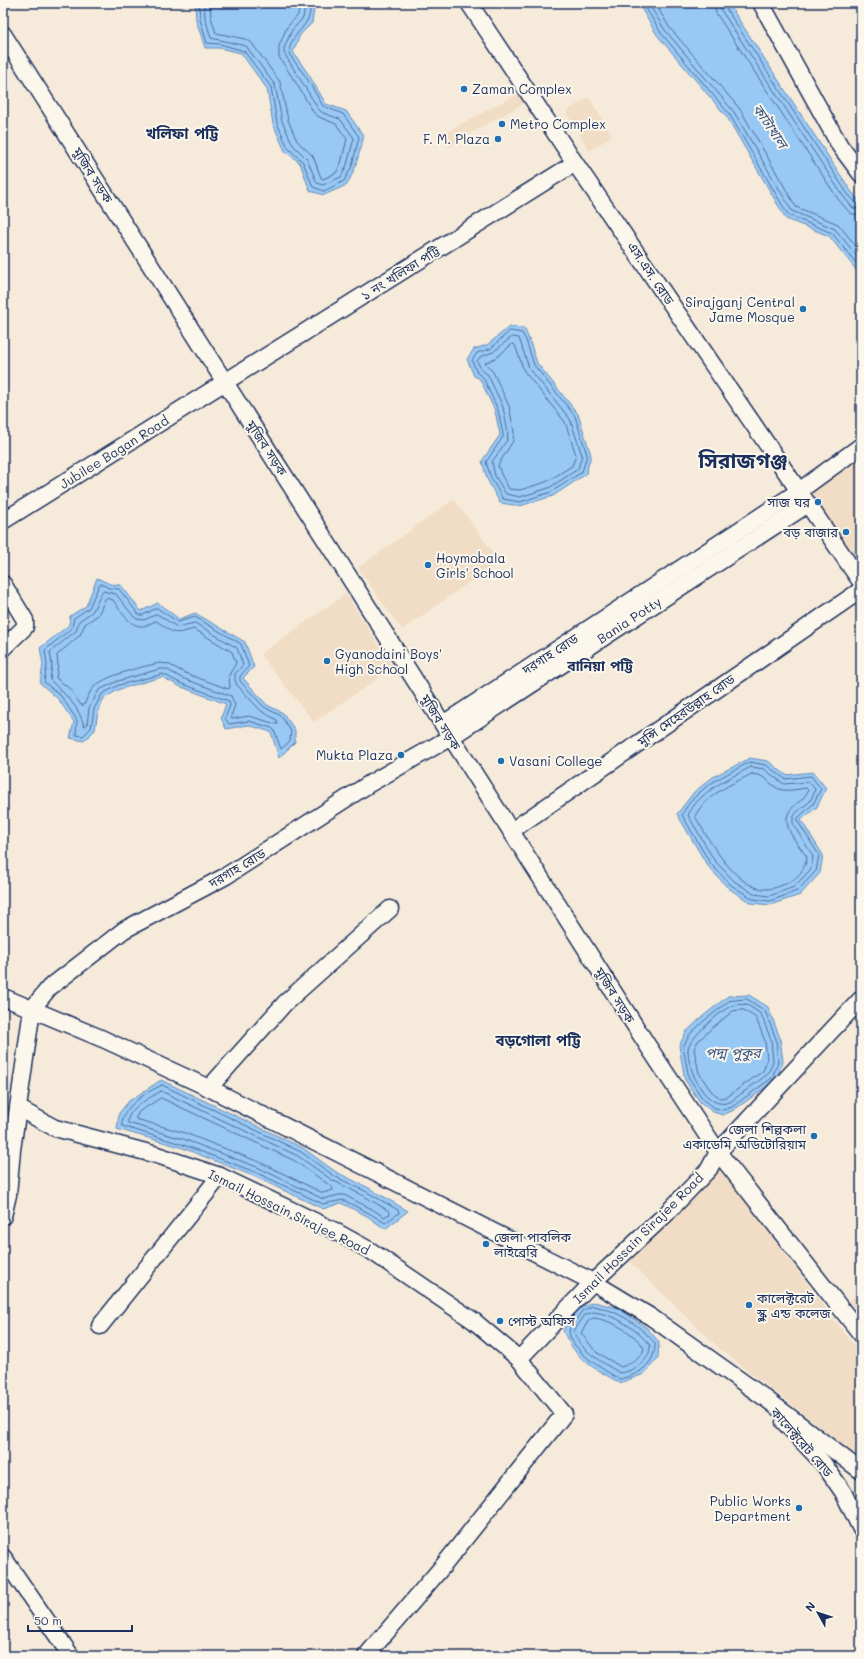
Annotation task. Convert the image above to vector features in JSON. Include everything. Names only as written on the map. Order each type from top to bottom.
[{"type":"street","name":"এস.এস. রোড","points":[[469,3],[575,163],[861,582]]},
{"type":"street","points":[[761,3],[840,146],[861,174]]},
{"type":"street","name":"মুজিব সড়ক","points":[[3,34],[646,1043],[718,1152],[861,1334]]},
{"type":"street","name":"১ নং খলিফা পট্টি","points":[[225,382],[575,163]]},
{"type":"street","name":"Jubilee Bagan Road","points":[[3,521],[225,382]]},
{"type":"street","name":"Bania Potty","points":[[447,730],[803,498],[861,446]]},
{"type":"street","points":[[3,584],[25,620],[25,627],[3,648]]},
{"type":"street","name":"মুন্সি মেহেরউল্লাহ রোড","points":[[511,831],[861,590]]},
{"type":"street","name":"দরগাহ রোড","points":[[32,1009],[49,988],[124,930],[226,876],[369,784],[447,730]]},
{"type":"street","points":[[209,1088],[285,1003],[390,909]]},
{"type":"street","points":[[3,997],[103,1039],[209,1088],[492,1229],[593,1282],[650,1317],[765,1398],[861,1471]]},
{"type":"street","name":"Ismail Hossain Sirajee Road","points":[[18,1108],[55,1128],[157,1155],[220,1176],[333,1230],[371,1251],[474,1321],[519,1359],[593,1282],[666,1214],[709,1169],[718,1152],[861,999]]},
{"type":"street","points":[[3,1216],[8,1195],[18,1108],[32,1009]]},
{"type":"street","points":[[100,1326],[220,1176]]},
{"type":"street","points":[[366,1656],[444,1566],[564,1414],[519,1359]]},
{"type":"street","name":"কালেক্টরেট রোড","points":[[765,1398],[786,1424],[823,1463],[843,1492],[861,1529]]},
{"type":"street","points":[[3,1557],[71,1656]]},
{"type":"shaded area","points":[[521,92],[527,102],[469,134],[450,147],[441,135]]},
{"type":"shaded area","points":[[589,97],[612,136],[589,151],[566,112]]},
{"type":"shaded area","name":"বড় বাজার","points":[[861,445],[861,578],[802,486]]},
{"type":"shaded area","name":"Hoymobala Girls' School","points":[[454,499],[499,561],[402,630],[358,568]]},
{"type":"shaded area","name":"Gyanodaini Boys' High School","points":[[346,594],[393,668],[314,722],[260,654]]},
{"type":"shaded area","name":"কালেক্টরেট স্কুল এন্ড কলেজ","points":[[719,1166],[861,1355],[861,1459],[720,1349],[630,1262]]},
{"type":"shaded area","points":[[861,1291],[861,1317],[848,1302]]},
{"type":"water","points":[[195,3],[315,3],[312,23],[300,35],[293,52],[326,104],[346,111],[364,136],[355,168],[347,185],[324,195],[310,191],[300,163],[285,151],[273,124],[267,89],[241,53],[219,48],[205,48],[196,20]]},
{"type":"water","name":"কাটাখাল","points":[[638,3],[728,3],[851,191],[861,203],[861,276],[829,236],[786,219],[727,117],[657,35]]},
{"type":"water","points":[[509,327],[524,328],[537,363],[578,414],[591,455],[586,474],[553,496],[520,506],[500,503],[487,479],[482,461],[500,435],[495,411],[480,379],[474,376],[467,359],[474,349],[487,345]]},
{"type":"water","points":[[97,578],[110,584],[121,585],[141,611],[158,603],[179,619],[195,613],[245,642],[254,667],[243,678],[267,705],[283,713],[295,730],[295,742],[279,758],[271,732],[248,725],[226,729],[221,718],[226,704],[179,686],[162,677],[120,689],[104,698],[98,711],[95,730],[84,741],[70,738],[74,722],[58,699],[40,683],[43,664],[40,648],[69,625],[70,616],[86,606]]},
{"type":"water","points":[[750,758],[768,761],[786,775],[813,772],[826,788],[817,807],[801,820],[823,855],[820,873],[800,895],[770,905],[751,903],[728,888],[707,865],[677,814],[694,792],[713,777]]},
{"type":"water","name":"পদ্ম পুকুর","points":[[749,995],[768,1007],[780,1038],[783,1062],[776,1080],[734,1110],[723,1115],[713,1112],[700,1102],[685,1080],[679,1046],[686,1032],[728,996]]},
{"type":"water","points":[[161,1080],[303,1148],[336,1172],[369,1188],[408,1211],[385,1229],[367,1216],[341,1203],[323,1209],[253,1176],[180,1147],[117,1129],[119,1113],[129,1101]]},
{"type":"water","points":[[594,1302],[618,1308],[647,1328],[659,1342],[658,1358],[644,1374],[620,1383],[594,1368],[573,1349],[563,1330],[579,1308]]},
{"type":"place","name":"Zaman Complex","points":[[464,89]]},
{"type":"place","name":"Metro Complex","points":[[502,124]]},
{"type":"place","name":"F. M. Plaza","points":[[498,139]]},
{"type":"place","name":"Sirajganj Central Jame Mosque","points":[[803,309]]},
{"type":"place","name":"সাজ ঘর","points":[[818,502]]},
{"type":"place","name":"বড় বাজার","points":[[846,532]]},
{"type":"place","name":"Hoymobala Girls' School","points":[[428,565]]},
{"type":"place","name":"Gyanodaini Boys' High School","points":[[327,661]]},
{"type":"place","name":"Mukta Plaza","points":[[401,755]]},
{"type":"place","name":"Vasani College","points":[[501,761]]},
{"type":"place","name":"জেলা শিল্পকলা একাডেমি অডিটোরিয়াম","points":[[814,1136]]},
{"type":"place","name":"জেলা পাবলিক লাইব্রেরি","points":[[486,1244]]},
{"type":"place","name":"কালেক্টরেট স্কুল এন্ড কলেজ","points":[[749,1305]]},
{"type":"place","name":"পোস্ট অফিস","points":[[500,1321]]},
{"type":"place","name":"Public Works Department","points":[[799,1508]]},
{"type":"district","name":"খলিফা পট্টি","points":[[182,134]]},
{"type":"district","name":"সিরাজগঞ্জ","points":[[743,461]]},
{"type":"district","name":"বানিয়া পট্টি","points":[[600,666]]},
{"type":"district","name":"বড়গোলা পট্টি","points":[[538,1041]]}]
